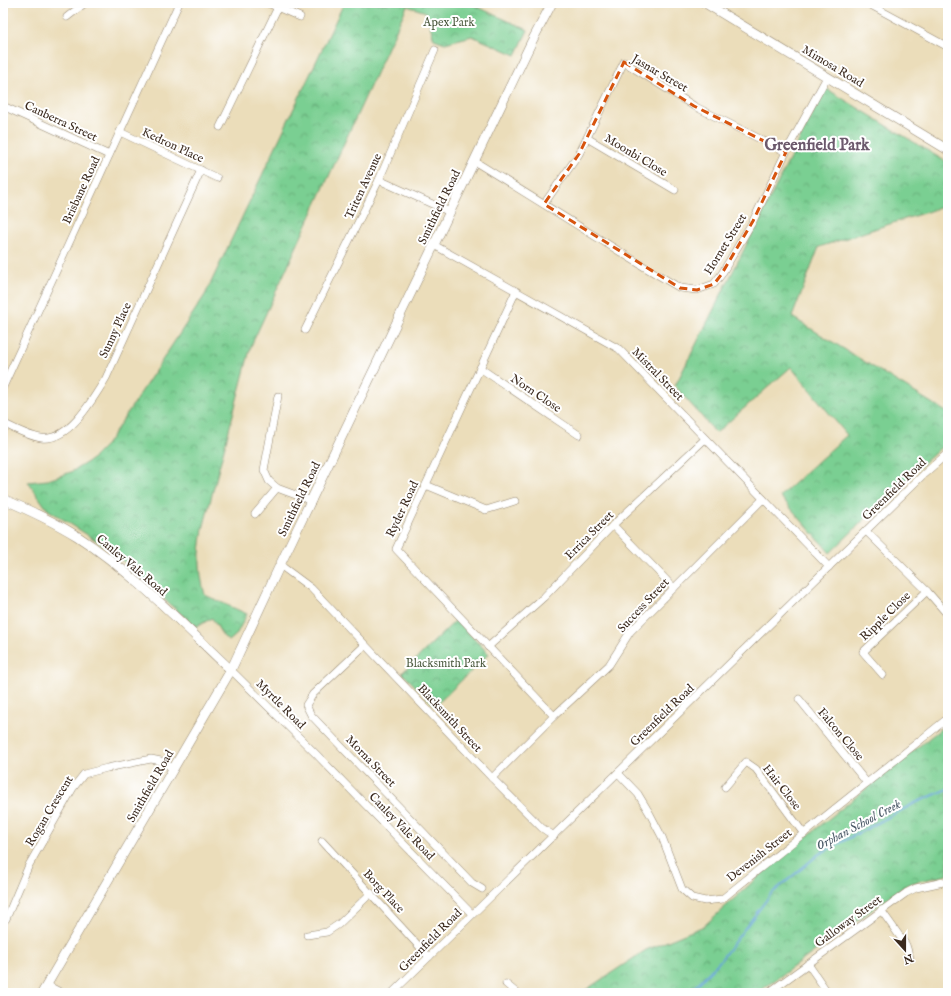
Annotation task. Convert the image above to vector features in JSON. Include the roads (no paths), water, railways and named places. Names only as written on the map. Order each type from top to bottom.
[{"type":"main road","name":"Smithfield Road","points":[[42,993],[231,670],[280,564],[312,501],[532,41],[552,3]]},
{"type":"main road","name":"Mimosa Road","points":[[705,3],[948,150]]},
{"type":"main road","name":"Canley Vale Road","points":[[3,499],[40,515],[60,526],[106,556],[150,594],[231,670]]},
{"type":"street","points":[[67,16],[84,3]]},
{"type":"street","name":"Brisbane Road","points":[[3,387],[179,3]]},
{"type":"street","points":[[268,3],[300,17]]},
{"type":"street","points":[[866,3],[948,47]]},
{"type":"street","points":[[220,127],[278,7]]},
{"type":"street","name":"Triten Avenue","points":[[305,330],[379,180],[435,50]]},
{"type":"street","name":"Jasnar Street","points":[[544,204],[579,154],[624,62],[694,106],[786,152]]},
{"type":"street","name":"Hornet Street","points":[[474,161],[680,288],[697,290],[714,284],[721,276],[753,221],[786,152],[827,77]]},
{"type":"street","name":"Canberra Street","points":[[3,106],[109,155]]},
{"type":"street","name":"Kedron Place","points":[[120,132],[218,178]]},
{"type":"street","name":"Moonbi Close","points":[[587,138],[675,190]]},
{"type":"street","name":"Sunny Place","points":[[3,423],[40,438],[58,436],[71,426],[106,378],[201,170]]},
{"type":"street","points":[[379,180],[450,212]]},
{"type":"street","name":"Mistral Street","points":[[434,245],[619,349],[829,567]]},
{"type":"street","name":"Ryder Road","points":[[516,291],[396,549],[554,716]]},
{"type":"street","name":"Norn Close","points":[[480,368],[579,435]]},
{"type":"street","points":[[278,396],[264,470],[269,481],[276,488],[312,501]]},
{"type":"street","name":"Errica Street","points":[[488,647],[544,597],[613,525],[705,439]]},
{"type":"street","name":"Greenfield Road","points":[[394,992],[465,923],[472,914],[554,836],[924,474],[948,453]]},
{"type":"street","points":[[426,485],[486,510],[515,501]]},
{"type":"street","points":[[255,514],[276,488]]},
{"type":"street","name":"Success Street","points":[[492,778],[554,716],[609,665],[630,632],[763,499]]},
{"type":"street","points":[[613,525],[674,588]]},
{"type":"street","points":[[866,531],[927,591],[948,615]]},
{"type":"street","name":"Blacksmith Street","points":[[280,564],[311,588],[364,646],[404,685],[492,778],[542,828],[554,836]]},
{"type":"street","name":"Ripple Close","points":[[883,675],[863,652],[927,591]]},
{"type":"street","name":"Morna Street","points":[[364,646],[313,694],[306,705],[311,715],[472,883],[482,889]]},
{"type":"street","name":"Myrtle Road","points":[[231,670],[316,754]]},
{"type":"street","name":"Falcon Close","points":[[799,699],[867,783]]},
{"type":"street","name":"Devenish Street","points":[[618,773],[638,794],[650,814],[662,837],[682,889],[692,898],[705,901],[722,899],[948,718]]},
{"type":"street","name":"Canley Vale Road","points":[[316,754],[472,914]]},
{"type":"street","name":"Rogan Crescent","points":[[3,922],[6,919],[29,866],[43,840],[73,788],[84,774],[151,759],[161,762],[174,769]]},
{"type":"street","name":"Hair Close","points":[[725,787],[746,762],[756,770],[804,834]]},
{"type":"street","name":"Borg Place","points":[[322,841],[430,957]]},
{"type":"street","name":"Galloway Street","points":[[768,993],[910,890],[948,882]]},
{"type":"street","points":[[307,935],[327,932],[339,924],[371,893]]},
{"type":"street","points":[[881,910],[906,944],[910,958]]},
{"type":"street","points":[[808,964],[828,993]]},
{"type":"street","points":[[506,984],[517,993]]},
{"type":"street","points":[[47,985],[62,993]]},
{"type":"waterway","name":"Orphan School Creek","points":[[689,993],[719,962],[771,894],[819,854],[915,803],[948,789]]},
{"type":"district","name":"Greenfield Park","points":[[817,144]]},
{"type":"park label","name":"Apex Park","points":[[449,22]]},
{"type":"park label","name":"Blacksmith Park","points":[[446,663]]}]
